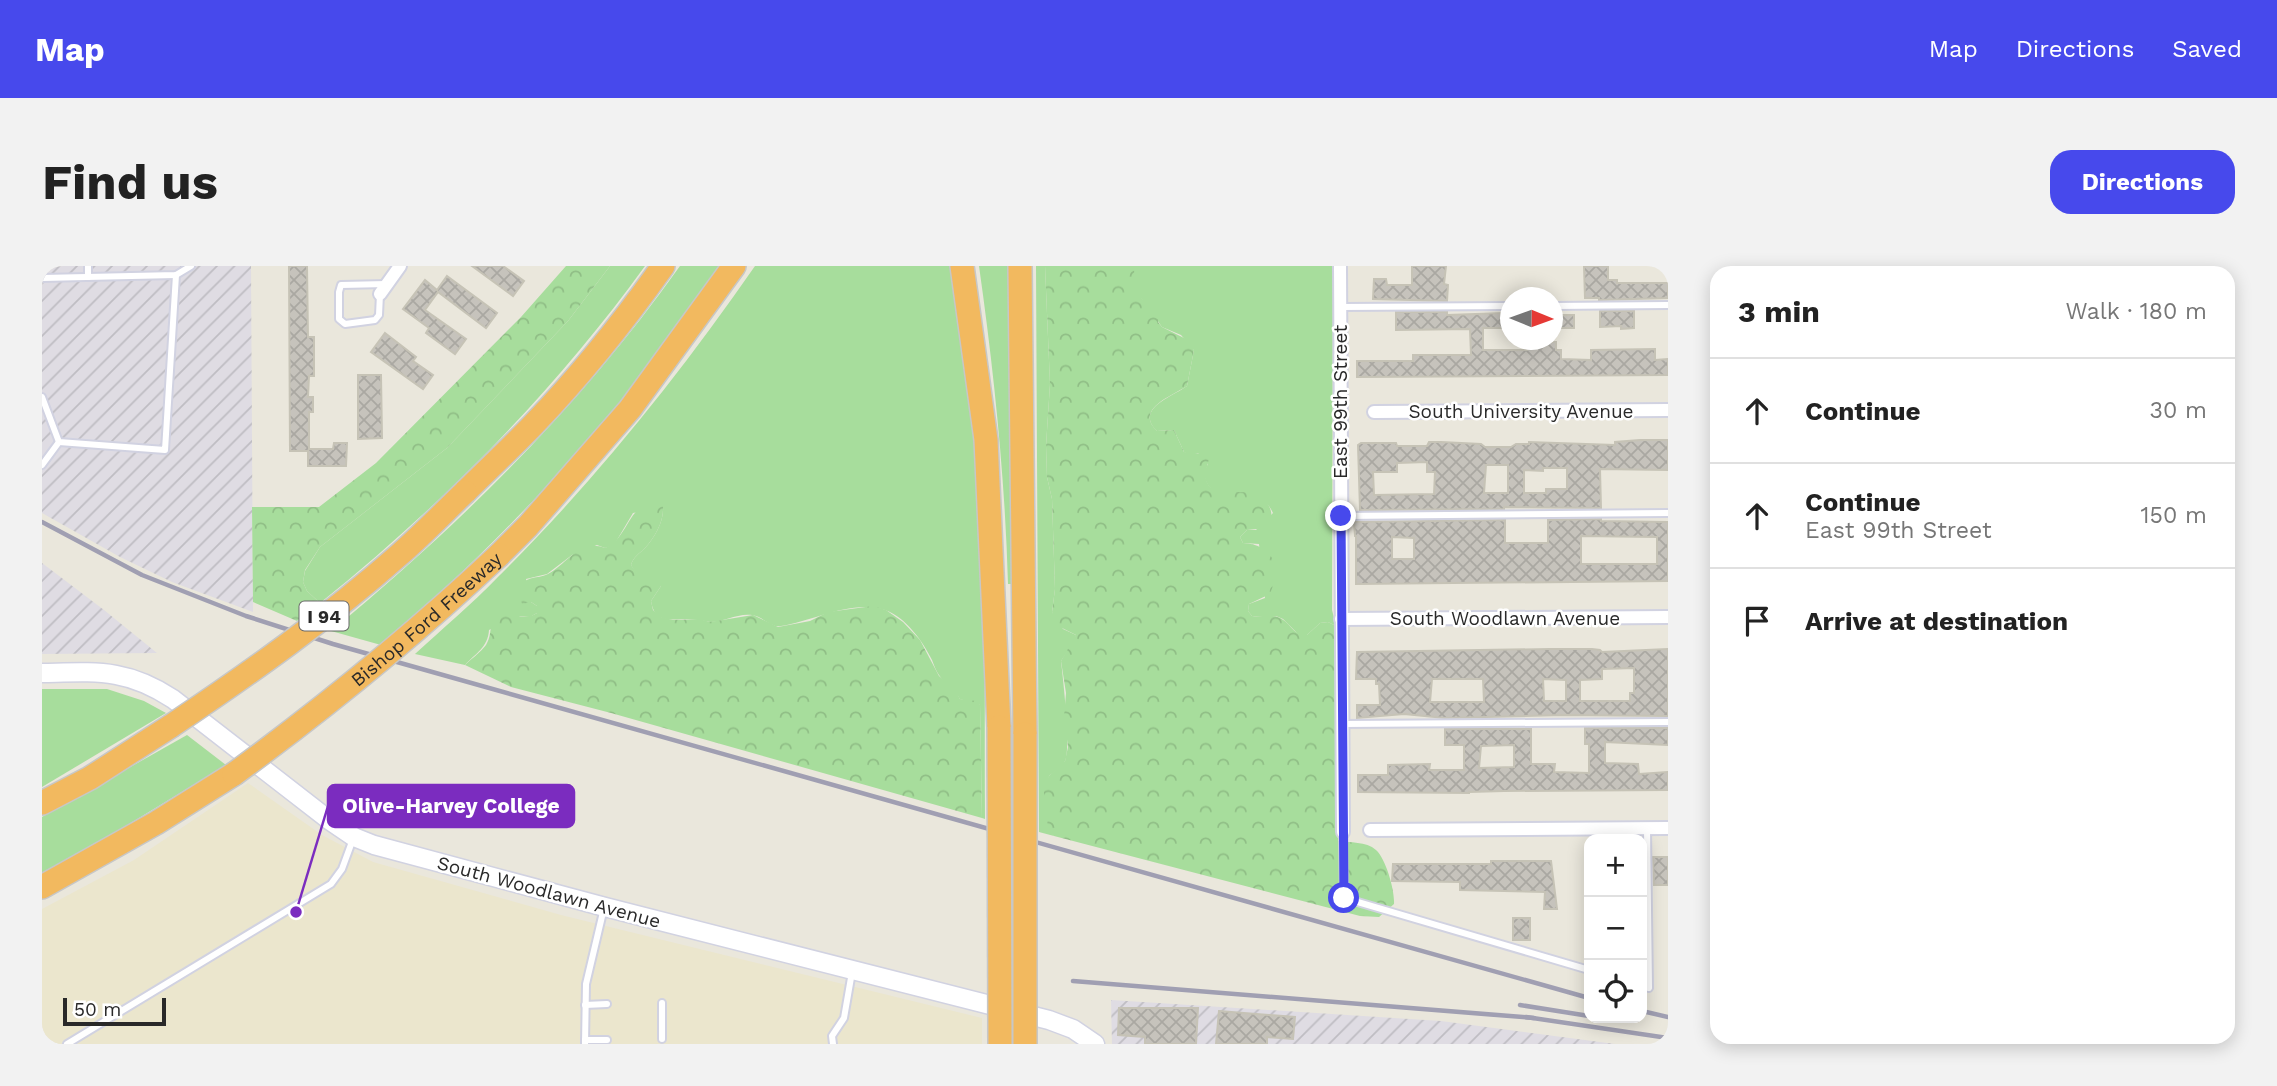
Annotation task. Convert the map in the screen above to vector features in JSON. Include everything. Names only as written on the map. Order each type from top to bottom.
[{"type":"highway","name":"I 94","points":[[42,803],[90,778],[172,726],[309,629],[400,554],[534,424],[639,300],[663,266]]},
{"type":"highway","name":"Bishop Ford Freeway","points":[[42,887],[156,823],[234,774],[367,672],[499,555],[631,409],[734,266]]},
{"type":"highway","points":[[962,266],[986,440],[999,727],[1000,1044]]},
{"type":"highway","points":[[1020,266],[1025,1044]]},
{"type":"street","points":[[383,289],[400,266]]},
{"type":"street","name":"East 99th Street","points":[[1340,266],[1343,832]]},
{"type":"street","name":"South University Avenue","points":[[1374,412],[1668,410]]},
{"type":"street","name":"South Woodlawn Avenue","points":[[1341,619],[1668,617]]},
{"type":"street","name":"South Woodlawn Avenue","points":[[42,673],[111,673],[151,684],[329,820],[354,837],[396,852],[1049,1020],[1073,1029],[1095,1044]]},
{"type":"street","points":[[1370,830],[1668,828]]},
{"type":"lane","points":[[88,266],[88,277]]},
{"type":"lane","points":[[149,266],[149,276]]},
{"type":"lane","points":[[42,278],[176,275],[191,266]]},
{"type":"lane","points":[[59,442],[165,450],[176,275]]},
{"type":"lane","points":[[341,285],[383,289],[379,315],[375,320],[345,324],[339,319],[341,285]]},
{"type":"lane","points":[[1563,306],[1668,305]]},
{"type":"lane","points":[[1340,307],[1500,306]]},
{"type":"lane","points":[[42,397],[59,442]]},
{"type":"lane","points":[[42,465],[59,442]]},
{"type":"lane","points":[[1341,516],[1668,513]]},
{"type":"lane","points":[[1342,724],[1668,722]]},
{"type":"lane","points":[[1647,828],[1647,987]]},
{"type":"lane","points":[[1343,832],[1344,898],[1584,969]]},
{"type":"lane","points":[[67,1044],[331,884],[342,869],[354,837]]},
{"type":"lane","points":[[605,907],[586,984],[585,1042],[607,1040]]},
{"type":"lane","points":[[833,1044],[832,1036],[844,1018],[852,970]]},
{"type":"lane","points":[[662,1003],[662,1039]]},
{"type":"lane","points":[[585,1005],[607,1004]]},
{"type":"shaded area","points":[[42,266],[251,266],[253,612],[172,582],[120,557],[42,513]]},
{"type":"shaded area","points":[[42,563],[104,610],[157,653],[42,654]]},
{"type":"shaded area","points":[[248,783],[322,835],[373,862],[561,915],[982,1018],[982,1044],[42,1044],[42,909],[134,860]]},
{"type":"shaded area","points":[[1111,1000],[1441,1021],[1615,1044],[1112,1044]]},
{"type":"green space","points":[[566,266],[610,266],[568,321],[447,448],[320,547],[305,570],[303,582],[307,591],[320,603],[297,621],[253,602],[252,507],[319,507],[376,463],[521,317]]},
{"type":"green space","points":[[610,266],[645,266],[573,358],[494,445],[409,527],[320,603],[307,591],[303,582],[305,571],[320,547],[447,448],[568,321]]},
{"type":"green space","points":[[680,266],[721,266],[619,403],[522,512],[488,547],[381,645],[331,631],[427,548],[518,460],[603,366]]},
{"type":"green space","points":[[755,266],[952,266],[971,405],[982,529],[985,819],[982,818],[980,705],[960,699],[939,675],[924,646],[907,624],[893,613],[872,607],[846,609],[781,626],[752,615],[710,622],[664,619],[656,614],[651,601],[661,586],[635,572],[631,565],[655,534],[662,518],[663,507],[633,513],[614,545],[605,548],[597,545],[572,555],[547,574],[526,579],[531,602],[537,606],[537,613],[530,617],[517,616],[489,630],[484,645],[465,665],[415,654],[487,588],[601,467],[696,348]]},
{"type":"green space","points":[[979,266],[1012,266],[1011,584],[1008,584],[998,425]]},
{"type":"green space","points":[[1036,266],[1045,266],[1050,384],[1046,446],[1047,477],[1052,499],[1055,589],[1052,612],[1063,629],[1076,635],[1061,661],[1067,754],[1065,761],[1049,776],[1047,815],[1054,836],[1039,832]]},
{"type":"green space","points":[[1045,266],[1134,266],[1137,293],[1159,309],[1158,322],[1162,327],[1190,341],[1194,350],[1187,386],[1152,410],[1151,423],[1157,431],[1174,430],[1184,452],[1204,454],[1209,458],[1206,480],[1215,492],[1251,493],[1262,498],[1269,506],[1271,517],[1267,528],[1247,530],[1240,537],[1243,543],[1262,548],[1269,553],[1275,567],[1270,594],[1249,604],[1248,611],[1252,616],[1277,617],[1302,635],[1307,635],[1320,623],[1328,622],[1336,626],[1338,841],[1368,845],[1380,854],[1391,884],[1394,904],[1379,917],[1360,916],[1054,836],[1049,831],[1044,788],[1049,776],[1065,761],[1068,747],[1064,717],[1066,693],[1061,661],[1076,635],[1056,625],[1052,612],[1055,589],[1052,499],[1047,477],[1046,446],[1050,384]]},
{"type":"green space","points":[[1134,266],[1333,266],[1332,610],[1336,626],[1328,622],[1320,623],[1307,635],[1299,635],[1283,619],[1276,616],[1252,616],[1248,611],[1249,604],[1265,598],[1259,544],[1243,543],[1240,537],[1247,530],[1256,530],[1273,513],[1263,500],[1256,497],[1215,493],[1206,480],[1208,464],[1198,453],[1191,455],[1184,452],[1174,430],[1157,431],[1151,423],[1152,410],[1187,386],[1194,350],[1181,335],[1162,327],[1143,300],[1136,295],[1133,286]]},
{"type":"green space","points":[[649,502],[659,502],[663,507],[662,518],[652,539],[631,565],[636,572],[655,575],[660,579],[661,586],[651,601],[653,610],[661,617],[710,622],[753,615],[778,627],[810,621],[828,612],[873,606],[886,610],[903,622],[920,640],[939,676],[954,688],[960,699],[976,701],[980,705],[982,818],[511,687],[465,665],[486,645],[492,623],[499,615],[506,611],[525,617],[537,613],[537,606],[531,602],[522,604],[518,587],[522,583],[548,574],[581,549],[588,546],[605,548],[612,544],[636,512]]},
{"type":"green space","points":[[42,689],[107,689],[144,701],[166,713],[42,787]]},
{"type":"green space","points":[[187,735],[226,765],[93,846],[42,873],[42,817]]},
{"type":"building","points":[[289,266],[307,266],[308,337],[314,337],[314,376],[309,376],[308,397],[313,397],[313,412],[309,412],[309,449],[333,449],[334,443],[347,443],[346,466],[308,466],[308,451],[290,451]]},
{"type":"building","points":[[472,266],[503,266],[524,281],[513,296]]},
{"type":"building","points":[[1412,266],[1446,266],[1444,284],[1448,285],[1447,301],[1373,299],[1374,279],[1386,279],[1387,285],[1412,285]]},
{"type":"building","points":[[1584,266],[1608,266],[1608,280],[1617,280],[1617,283],[1668,283],[1668,298],[1585,298]]},
{"type":"building","points":[[447,276],[497,313],[486,328],[438,292],[425,310],[466,339],[455,354],[426,333],[429,328],[403,309],[425,280],[437,290]]},
{"type":"building","points":[[1600,311],[1634,311],[1634,328],[1600,327]]},
{"type":"building","points":[[1396,312],[1447,312],[1447,315],[1500,313],[1500,328],[1483,328],[1483,350],[1561,350],[1561,359],[1591,360],[1591,350],[1655,349],[1655,360],[1668,359],[1668,375],[1357,377],[1357,361],[1413,361],[1413,355],[1471,355],[1470,329],[1396,330]]},
{"type":"building","points":[[1563,315],[1574,315],[1574,328],[1563,328]]},
{"type":"building","points":[[385,333],[416,357],[413,361],[433,375],[423,389],[371,352]]},
{"type":"building","points":[[358,375],[381,375],[382,438],[358,439]]},
{"type":"building","points":[[1668,440],[1668,470],[1600,469],[1601,508],[1360,510],[1358,445],[1361,443],[1427,446],[1429,442],[1441,442],[1511,447],[1529,442],[1615,445],[1615,442]],"holes":[[[1427,462],[1427,472],[1435,472],[1434,494],[1374,495],[1373,472],[1397,472],[1397,463]],[[1486,465],[1508,465],[1508,493],[1484,493]],[[1543,468],[1567,468],[1567,489],[1524,493],[1524,470],[1543,471]]]},
{"type":"building","points":[[1505,520],[1505,543],[1548,543],[1548,520],[1668,522],[1668,581],[1356,584],[1354,522]],"holes":[[[1581,536],[1657,537],[1657,564],[1581,564]],[[1392,537],[1414,538],[1414,559],[1392,559]]]},
{"type":"building","points":[[1592,649],[1602,652],[1668,649],[1668,716],[1445,718],[1404,714],[1357,718],[1357,705],[1380,705],[1379,684],[1376,684],[1376,679],[1356,679],[1357,652]],"holes":[[[1634,668],[1634,693],[1630,693],[1630,701],[1580,701],[1580,680],[1602,679],[1602,669]],[[1432,679],[1483,679],[1484,702],[1430,702]],[[1543,679],[1566,680],[1566,701],[1544,701]]]},
{"type":"building","points":[[1585,728],[1668,728],[1668,745],[1605,742],[1605,763],[1638,764],[1639,774],[1668,772],[1668,790],[1358,792],[1358,775],[1388,775],[1388,765],[1430,764],[1429,770],[1464,770],[1464,745],[1445,745],[1445,729],[1531,729],[1531,764],[1555,764],[1554,772],[1589,773],[1589,744],[1585,744]],"holes":[[[1514,745],[1514,767],[1479,768],[1481,746]]]},
{"type":"building","points":[[1653,857],[1668,857],[1668,885],[1654,885]]},
{"type":"building","points":[[1491,861],[1551,861],[1557,909],[1544,909],[1545,892],[1460,890],[1460,882],[1392,881],[1393,864],[1491,864]]},
{"type":"building","points":[[1513,918],[1530,918],[1530,940],[1513,940]]},
{"type":"building","points":[[1119,1008],[1198,1008],[1196,1044],[1145,1044],[1145,1037],[1118,1035]]},
{"type":"building","points":[[1219,1011],[1295,1017],[1293,1039],[1267,1037],[1267,1044],[1216,1044]]},
{"type":"railway","points":[[42,522],[142,575],[246,616],[333,644],[1584,997]]},
{"type":"railway","points":[[1073,981],[1534,1018]]},
{"type":"railway","points":[[1520,1005],[1584,1015]]},
{"type":"railway","points":[[1647,1012],[1668,1017]]},
{"type":"railway","points":[[1526,1017],[1668,1038]]},
{"type":"place","name":"Olive-Harvey College","points":[[296,912]]},
{"type":"route","points":[[1341,516],[1344,898]]}]
